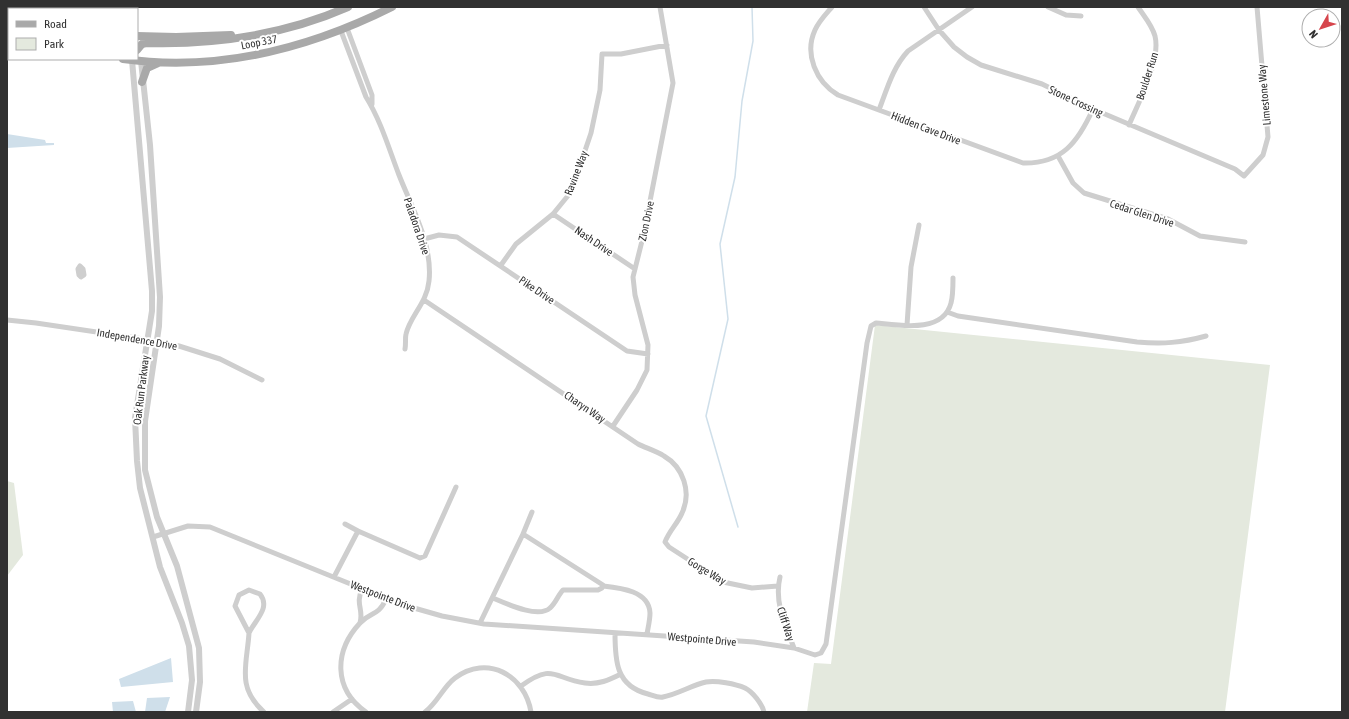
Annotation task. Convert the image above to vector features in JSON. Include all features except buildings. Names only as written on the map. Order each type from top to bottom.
[{"type":"main road","name":"Loop 337","points":[[138,36],[176,37],[229,35],[284,24],[334,7]]},
{"type":"main road","points":[[138,49],[142,44],[146,43],[194,43],[252,36],[319,19],[348,7]]},
{"type":"main road","name":"Loop 337","points":[[138,58],[161,62],[186,63],[270,53],[344,30],[392,7]]},
{"type":"main road","points":[[142,82],[147,68],[161,62]]},
{"type":"street","name":"Zion Drive","points":[[613,426],[645,375],[648,354],[645,331],[635,295],[633,277],[645,230],[673,83],[660,7]]},
{"type":"street","name":"Hidden Cave Drive","points":[[832,7],[820,22],[812,40],[812,59],[815,70],[822,81],[838,95],[1011,160],[1031,163],[1058,156],[1077,139],[1093,109]]},
{"type":"street","name":"Stone Crossing","points":[[924,7],[939,30],[961,54],[976,62],[1042,84],[1093,109],[1235,169],[1244,176]]},
{"type":"street","points":[[879,110],[892,75],[908,51],[972,7]]},
{"type":"street","points":[[1048,7],[1066,15],[1081,16]]},
{"type":"street","name":"Boulder Run","points":[[1130,125],[1153,64],[1156,49],[1153,30],[1138,7]]},
{"type":"street","name":"Limestone Way","points":[[1244,176],[1263,155],[1268,137],[1257,7]]},
{"type":"street","name":"Paladora Drive","points":[[344,30],[366,97],[372,104],[424,239],[430,270],[424,300],[406,333],[405,349]]},
{"type":"street","name":"Ravine Way","points":[[501,266],[516,244],[554,214],[568,198],[574,186],[591,133],[600,90],[602,54],[621,54],[667,45]]},
{"type":"street","name":"Oak Run Parkway","points":[[136,60],[142,82],[150,145],[160,297],[156,341],[146,410],[144,450],[148,485],[162,533],[177,566],[199,648],[200,682],[196,712]]},
{"type":"street","name":"Oak Run Parkway","points":[[136,60],[152,291],[152,311],[136,418],[137,461],[140,488],[154,537],[163,578],[182,622],[189,646],[192,680],[188,712]]},
{"type":"street","name":"Cedar Glen Drive","points":[[1058,156],[1073,183],[1084,193],[1168,219],[1200,236],[1245,242]]},
{"type":"street","name":"Nash Drive","points":[[554,214],[635,269]]},
{"type":"street","points":[[907,325],[911,267],[919,225]]},
{"type":"street","name":"Pike Drive","points":[[424,239],[439,235],[457,237],[627,351],[648,354]]},
{"type":"street","points":[[953,278],[951,303],[947,312],[958,316],[1137,342],[1161,344],[1182,342],[1206,336]]},
{"type":"street","name":"Charyn Way","points":[[424,300],[638,444],[669,460],[684,479],[686,493],[684,508],[665,542]]},
{"type":"street","name":"Westpointe Drive","points":[[154,537],[162,533],[188,526],[210,527],[386,599],[442,616],[480,623],[504,627],[647,634],[754,642],[794,648],[817,655],[821,653],[825,647],[867,343],[871,326],[876,323],[925,326],[947,312]]},
{"type":"street","name":"Independence Drive","points":[[7,320],[156,341],[220,359],[262,380]]},
{"type":"street","points":[[345,524],[420,558],[425,556],[456,487]]},
{"type":"street","points":[[480,623],[532,512]]},
{"type":"street","points":[[334,577],[358,531]]},
{"type":"street","points":[[523,534],[603,586],[634,592],[645,599],[650,613],[647,634]]},
{"type":"street","name":"Gorge Way","points":[[665,542],[669,547],[723,582],[752,588],[778,586]]},
{"type":"street","name":"Cliff Way","points":[[780,577],[778,586],[781,615],[794,648]]},
{"type":"street","points":[[493,598],[520,609],[545,611],[552,607],[563,590],[598,590],[603,586]]},
{"type":"street","points":[[360,624],[361,611],[358,602],[362,589]]},
{"type":"street","points":[[249,633],[235,606],[239,595],[249,590],[260,594],[264,604],[263,612],[249,633],[245,664],[245,681],[252,699],[264,712]]},
{"type":"street","points":[[366,712],[352,699],[343,681],[341,661],[348,640],[360,624],[371,615],[380,611],[386,599]]},
{"type":"street","points":[[361,611],[371,615]]},
{"type":"street","points":[[615,633],[615,654],[621,674],[636,691],[660,698],[706,682],[746,688],[756,698],[764,712]]},
{"type":"street","points":[[425,712],[434,704],[450,682],[460,674],[471,670],[486,668],[499,671],[512,677],[521,686],[526,695],[531,712]]},
{"type":"street","points":[[521,686],[533,678],[545,674],[558,674],[578,682],[592,684],[605,682],[621,674]]},
{"type":"street","points":[[333,712],[352,699]]},
{"type":"green space","points":[[875,325],[1270,365],[1225,712],[807,712],[814,663],[831,664]]},
{"type":"green space","points":[[7,481],[14,483],[23,555],[7,576]]},
{"type":"shaded area","points":[[7,134],[45,140],[46,143],[54,143],[54,145],[7,148]]},
{"type":"shaded area","points":[[171,658],[173,682],[121,687],[119,679]]},
{"type":"shaded area","points":[[170,697],[165,712],[145,712],[147,698]]},
{"type":"shaded area","points":[[133,701],[136,712],[113,712],[112,702]]},
{"type":"waterway","points":[[738,527],[706,416],[728,319],[720,244],[735,177],[742,101],[753,41],[752,7]]}]
